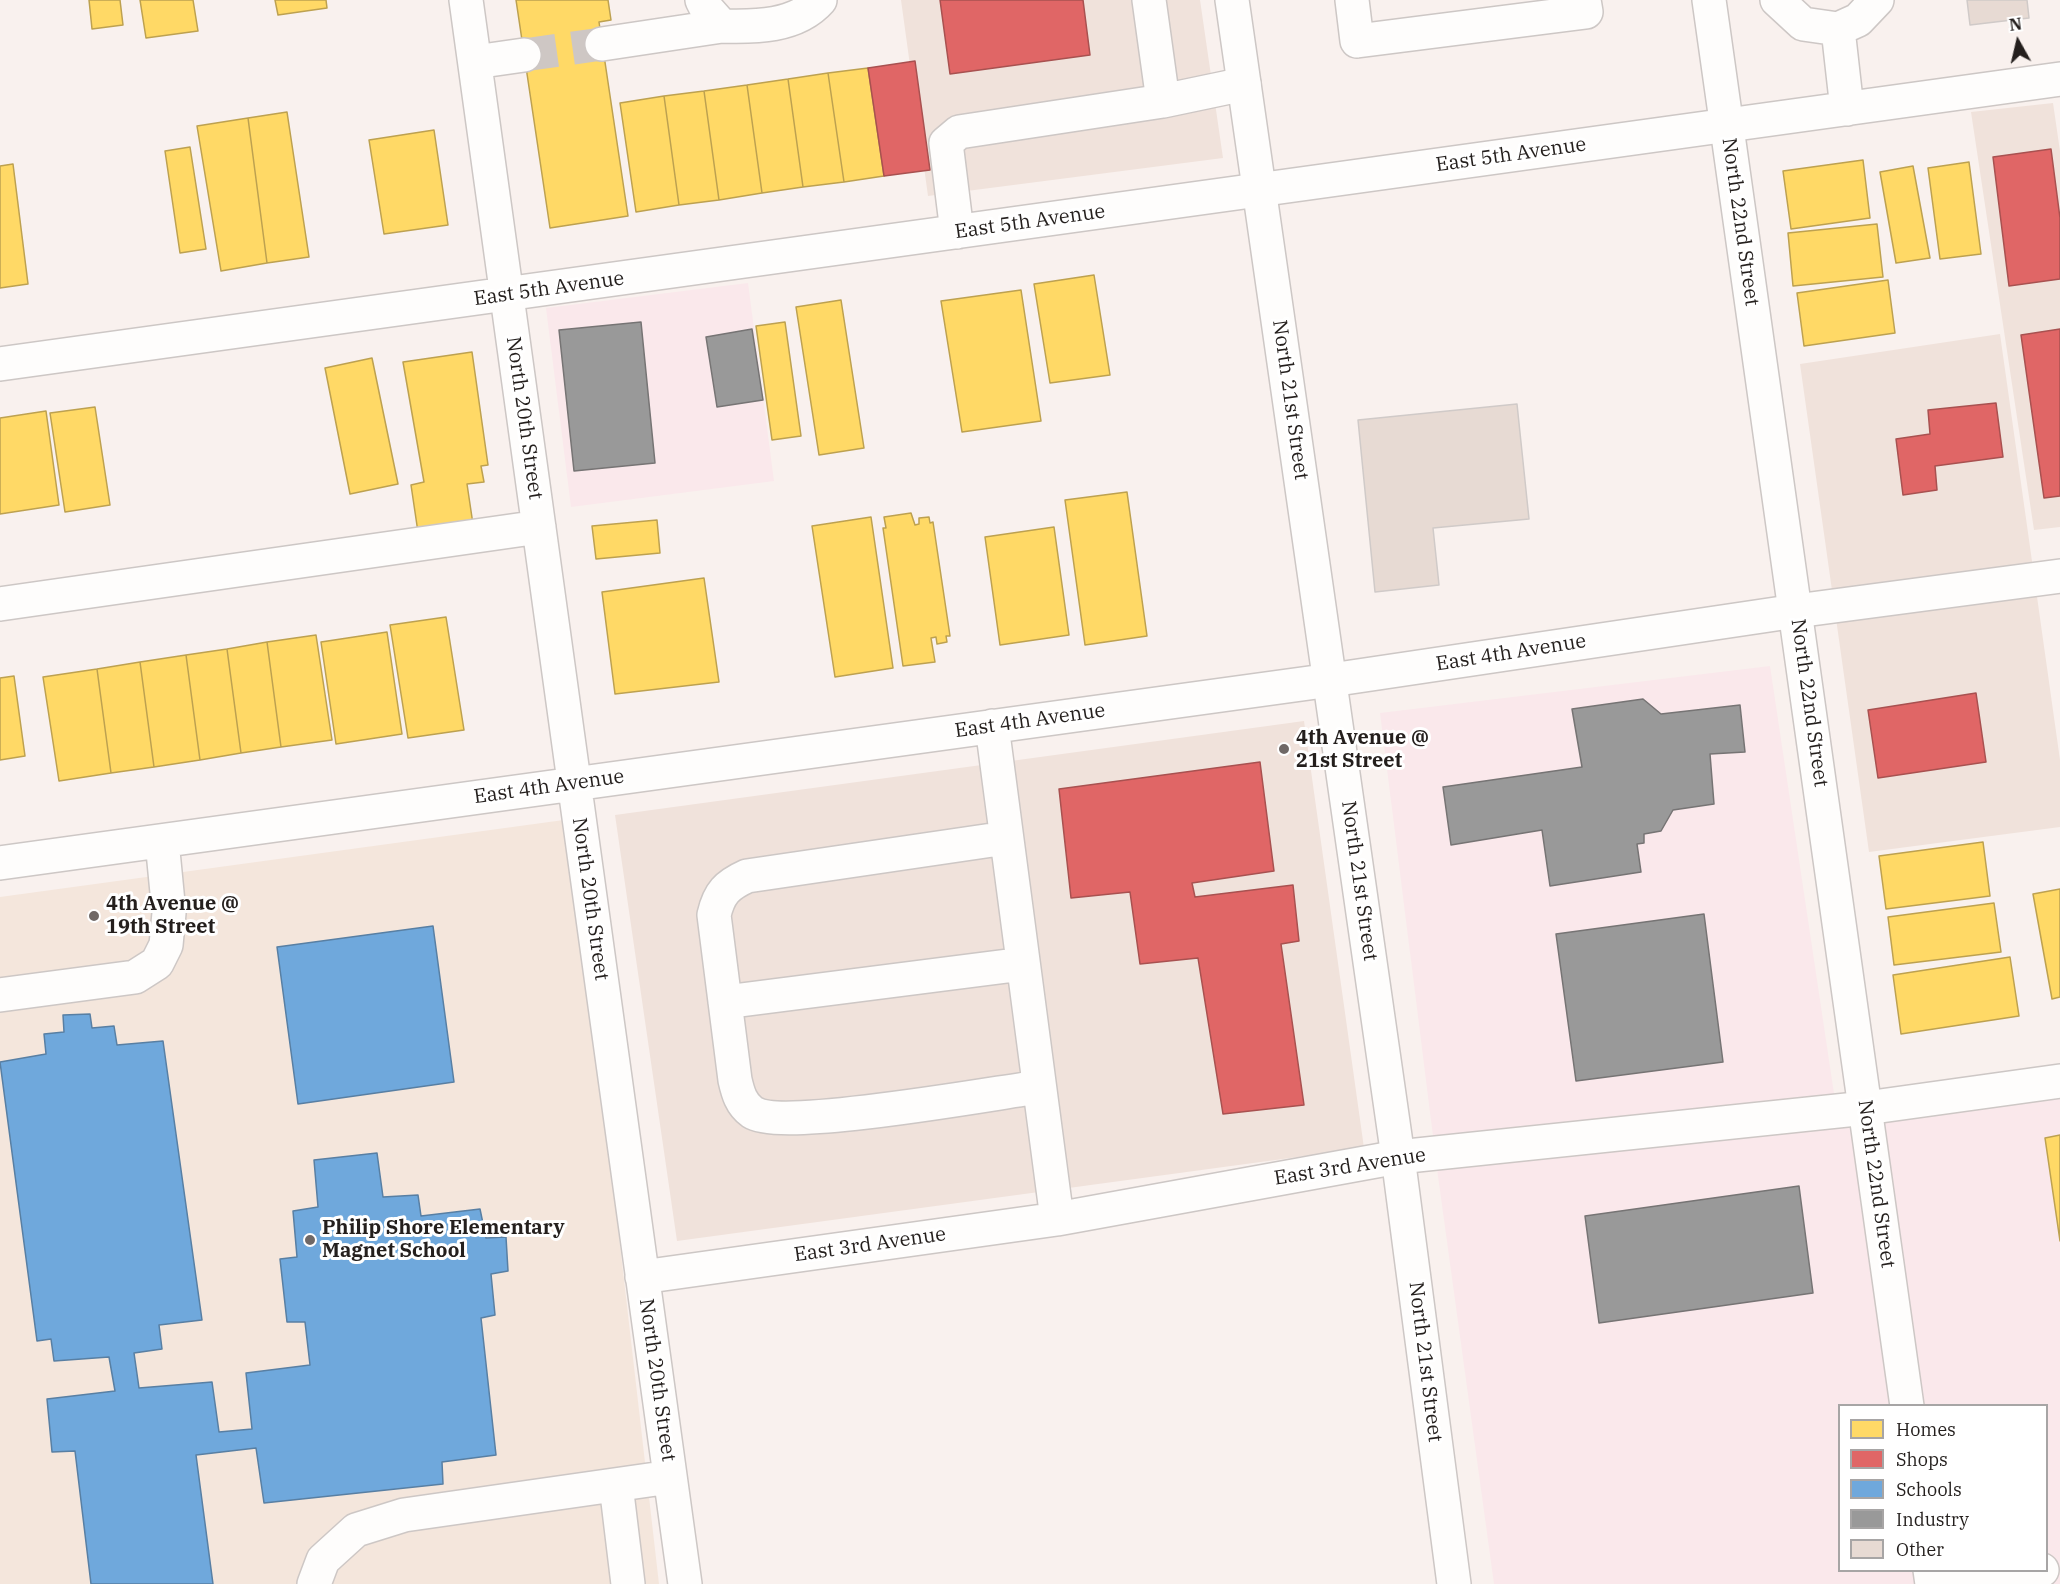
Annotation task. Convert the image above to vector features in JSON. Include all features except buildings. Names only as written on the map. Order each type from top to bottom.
[{"type":"street","name":"North 20th Street","points":[[466,0],[685,1584]]},
{"type":"street","points":[[702,0],[722,26]]},
{"type":"street","points":[[602,44],[722,26],[744,27],[795,19],[812,9],[820,0]]},
{"type":"street","points":[[1149,0],[1163,101]]},
{"type":"street","name":"North 21st Street","points":[[1232,0],[1398,1157],[1454,1584]]},
{"type":"street","points":[[1352,0],[1358,41],[1586,12],[1584,0]]},
{"type":"street","name":"North 22nd Street","points":[[1709,0],[1907,1404]]},
{"type":"street","points":[[1777,0],[1803,24],[1838,29],[1858,20],[1877,0]]},
{"type":"street","points":[[1838,29],[1847,109]]},
{"type":"street","points":[[475,62],[524,55]]},
{"type":"street","name":"East 5th Avenue","points":[[0,364],[2060,79]]},
{"type":"street","points":[[957,232],[946,143],[959,132],[1163,101],[1244,84]]},
{"type":"street","points":[[0,604],[539,527]]},
{"type":"street","name":"East 4th Avenue","points":[[0,863],[1331,680],[1796,611],[2060,576]]},
{"type":"street","points":[[992,726],[1057,1219]]},
{"type":"street","points":[[1006,838],[747,876],[729,884],[718,898],[714,915],[735,1080],[740,1099],[753,1113],[800,1119],[1039,1087]]},
{"type":"street","points":[[0,995],[135,977],[157,963],[166,945],[169,913],[162,841]]},
{"type":"street","points":[[725,1002],[1023,964]]},
{"type":"street","name":"East 3rd Avenue","points":[[642,1277],[1057,1219],[1398,1157],[1866,1108],[2060,1081]]},
{"type":"street","points":[[314,1584],[323,1560],[356,1530],[404,1515],[670,1477]]},
{"type":"street","points":[[616,1485],[628,1584]]},
{"type":"street","points":[[1942,1584],[2029,1572]]},
{"type":"shaded area","points":[[901,0],[1200,0],[1223,158],[928,196]]},
{"type":"shaded area","points":[[2053,103],[2060,151],[2060,527],[2034,530],[1971,112]]},
{"type":"shaded area","points":[[748,283],[774,481],[571,507],[546,308]]},
{"type":"shaded area","points":[[2000,334],[2060,760],[2060,827],[1869,852],[1800,364]]},
{"type":"shaded area","points":[[1770,666],[1839,1127],[2060,1098],[2060,1584],[1494,1584],[1438,1176],[1380,713]]},
{"type":"shaded area","points":[[1304,721],[1364,1148],[677,1241],[615,815]]},
{"type":"shaded area","name":"Philip Shore Elementary Magnet School","points":[[571,819],[659,1584],[0,1584],[0,897]]},
{"type":"tunnel","points":[[524,55],[602,44]]},
{"type":"place","name":"4th Avenue @ 21st Street","points":[[1284,749]]},
{"type":"place","name":"4th Avenue @ 19th Street","points":[[94,916]]},
{"type":"place","name":"Philip Shore Elementary Magnet School","points":[[310,1240]]}]
